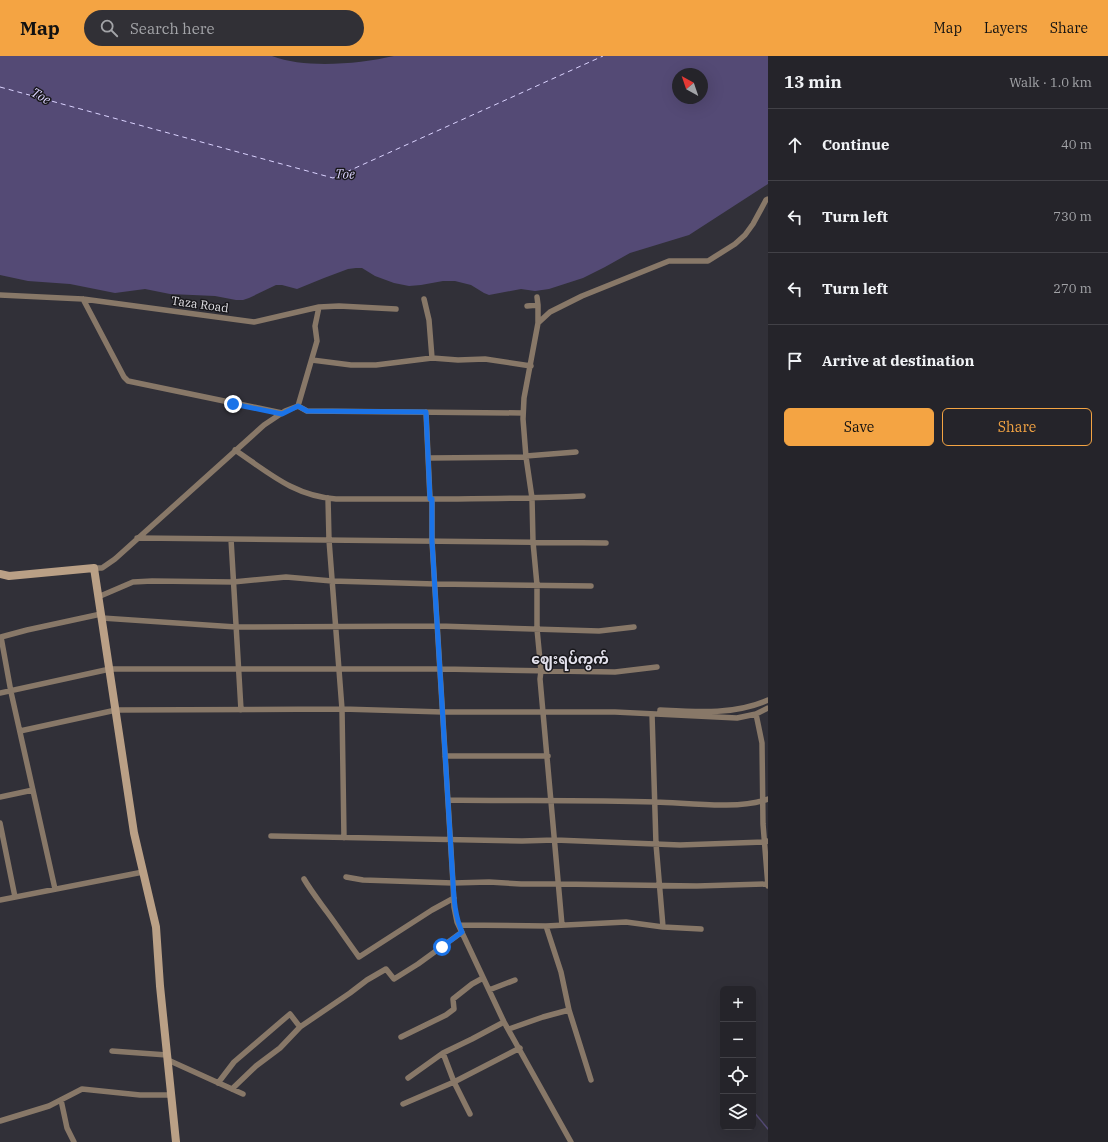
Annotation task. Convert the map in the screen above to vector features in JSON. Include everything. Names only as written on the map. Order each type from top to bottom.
[{"type":"street","points":[[538,323],[550,312],[582,296],[669,261],[708,261],[735,244],[745,235],[768,199]]},
{"type":"street","name":"Taza Road","points":[[0,295],[84,299],[254,322],[319,307],[340,306],[396,309]]},
{"type":"street","points":[[536,298],[538,305],[538,323],[524,398],[523,413],[526,456],[532,498],[533,542],[537,585],[537,629],[541,671],[540,679],[562,926]]},
{"type":"street","points":[[84,299],[124,377],[128,381],[282,414]]},
{"type":"street","points":[[424,299],[429,320],[432,358]]},
{"type":"street","points":[[527,306],[538,305]]},
{"type":"street","points":[[0,574],[9,576],[102,568],[115,559],[264,425],[298,406],[317,341],[315,326],[319,307]]},
{"type":"street","points":[[312,360],[351,365],[376,365],[432,358],[458,360],[485,359],[531,366]]},
{"type":"street","points":[[298,406],[307,411],[523,413]]},
{"type":"street","points":[[426,412],[430,499],[432,499],[432,541],[441,669],[450,839],[454,898],[459,925],[504,1022],[520,1048],[571,1142]]},
{"type":"street","points":[[235,450],[284,484],[320,498],[432,499],[583,496]]},
{"type":"street","points":[[429,458],[526,456],[576,452]]},
{"type":"street","points":[[328,498],[329,540],[342,709],[344,838]]},
{"type":"street","points":[[138,538],[606,543]]},
{"type":"street","points":[[231,539],[241,710]]},
{"type":"street","points":[[94,568],[134,833],[156,927],[160,986],[176,1142]]},
{"type":"street","points":[[98,597],[133,582],[233,582],[286,577],[332,581],[591,586]]},
{"type":"street","points":[[55,889],[0,637],[27,630],[101,616],[236,627],[438,626],[599,631],[634,627]]},
{"type":"street","points":[[0,693],[11,692],[110,669],[441,669],[615,672],[657,667]]},
{"type":"street","points":[[660,714],[660,710],[734,710],[752,706],[768,700]]},
{"type":"street","points":[[20,731],[116,710],[342,709],[443,712],[615,712],[737,718],[756,714],[768,708]]},
{"type":"street","points":[[652,714],[656,802],[656,844],[663,927]]},
{"type":"street","points":[[346,877],[363,880],[453,883],[489,882],[521,884],[768,885],[766,800],[762,743],[756,714]]},
{"type":"street","points":[[445,756],[548,756]]},
{"type":"street","points":[[0,797],[33,790]]},
{"type":"street","points":[[448,800],[724,804],[755,803],[766,800]]},
{"type":"street","points":[[0,824],[15,897]]},
{"type":"street","points":[[271,836],[522,841],[555,840],[597,843],[680,845],[766,842]]},
{"type":"street","points":[[0,900],[143,872]]},
{"type":"street","points":[[304,879],[343,936],[360,957],[432,910],[454,898]]},
{"type":"street","points":[[459,925],[562,926],[626,922],[663,927],[702,929]]},
{"type":"street","points":[[546,926],[561,972],[569,1010],[591,1080]]},
{"type":"street","points":[[232,1089],[256,1066],[280,1048],[300,1027],[367,980],[386,969],[394,979],[418,964],[462,932]]},
{"type":"street","points":[[401,1037],[446,1016],[454,1009],[453,999],[472,984],[484,978]]},
{"type":"street","points":[[489,990],[515,980]]},
{"type":"street","points":[[509,1030],[543,1017],[569,1010]]},
{"type":"street","points":[[218,1082],[234,1062],[290,1014],[300,1027]]},
{"type":"street","points":[[408,1078],[443,1053],[504,1022]]},
{"type":"street","points":[[403,1104],[454,1082],[520,1048]]},
{"type":"street","points":[[112,1051],[168,1058],[244,1094]]},
{"type":"street","points":[[443,1053],[454,1082],[470,1114]]},
{"type":"street","points":[[0,1121],[49,1106],[82,1089],[140,1095],[171,1095]]},
{"type":"street","points":[[61,1100],[67,1128],[74,1142]]},
{"type":"water","name":"Toe","points":[[0,56],[272,56],[300,63],[332,64],[365,61],[394,56],[768,56],[768,184],[689,235],[630,253],[583,278],[549,289],[535,291],[521,289],[489,295],[471,285],[455,281],[443,281],[409,286],[394,283],[375,276],[362,268],[348,269],[297,289],[276,285],[243,300],[215,296],[170,294],[145,289],[115,293],[70,284],[28,281],[0,275]]},
{"type":"waterway","points":[[756,1115],[768,1129]]},
{"type":"ferry route","points":[[0,87],[333,178],[603,56]]},
{"type":"district","name":"ဈေးရပ်ကွက်","points":[[570,659]]},
{"type":"route","points":[[233,404],[282,414],[285,411],[298,406],[307,411],[426,412],[430,499],[432,499],[432,541],[441,669],[454,907],[457,922],[462,932],[442,947]]}]
